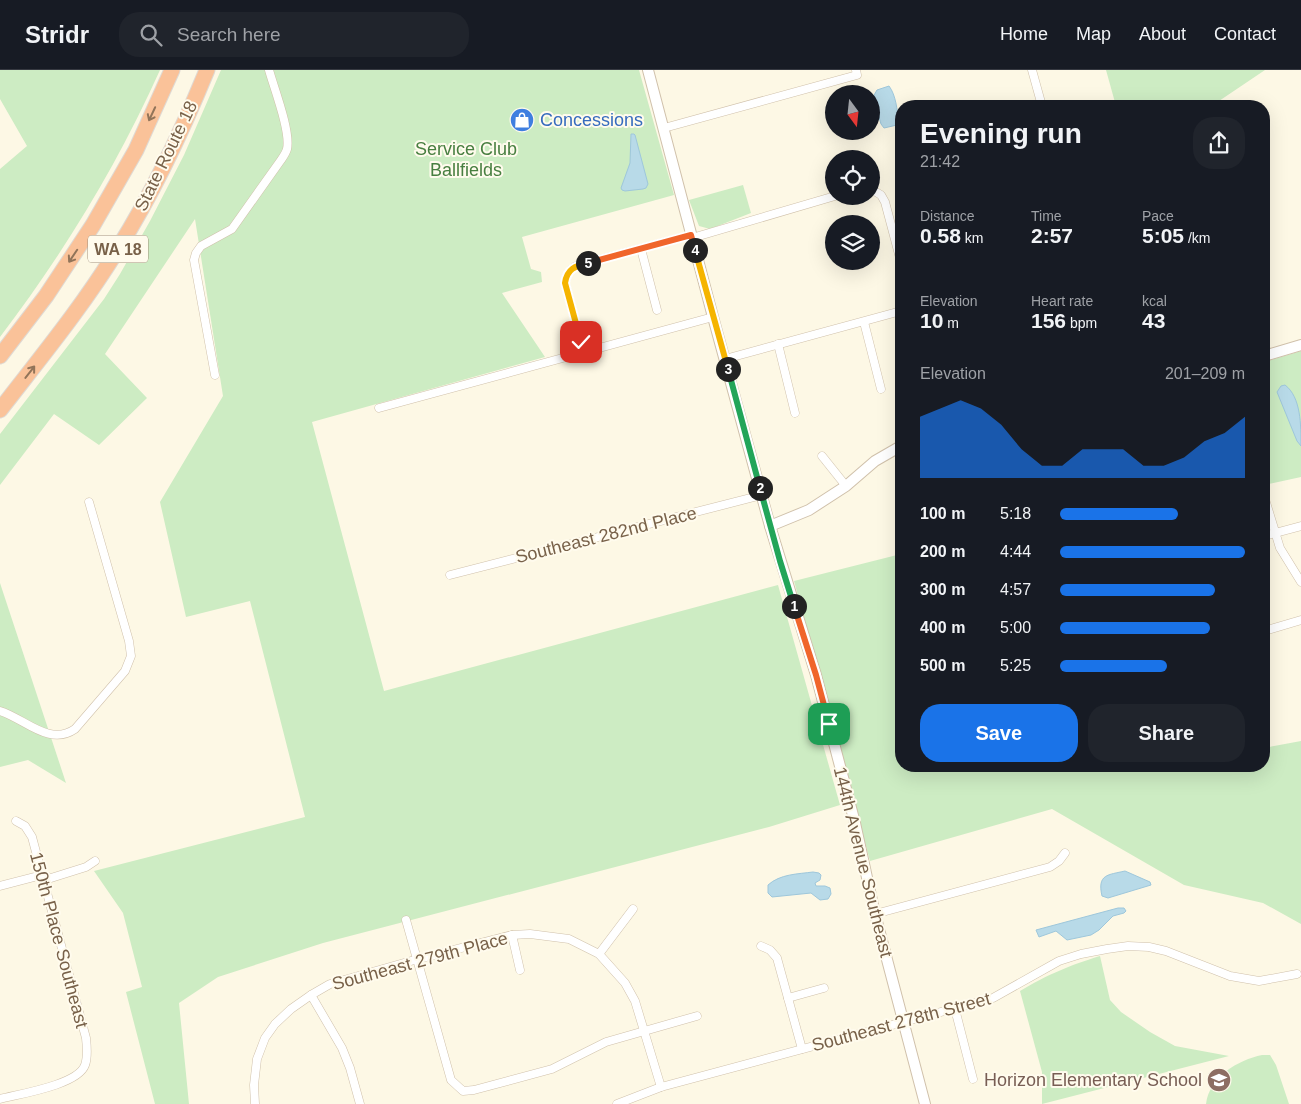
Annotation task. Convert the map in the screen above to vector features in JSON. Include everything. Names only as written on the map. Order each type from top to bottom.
[{"type":"highway","name":"State Route 18","points":[[0,356],[46,296],[93,225],[136,150],[172,70]]},
{"type":"highway","name":"State Route 18","points":[[0,410],[68,322],[119,248],[159,177],[207,70]]},
{"type":"street","points":[[215,375],[194,260],[201,246],[232,230],[287,150],[287,137],[269,70]]},
{"type":"street","name":"144th Avenue Southeast","points":[[648,70],[770,526],[816,675],[855,823],[902,1023],[925,1104]]},
{"type":"street","points":[[1032,70],[1040,100]]},
{"type":"street","points":[[664,128],[857,72]]},
{"type":"street","points":[[880,196],[885,202],[895,240]]},
{"type":"street","points":[[581,342],[565,283],[567,274],[576,266],[692,237],[825,199]]},
{"type":"street","points":[[641,249],[657,310]]},
{"type":"street","points":[[725,358],[895,313]]},
{"type":"street","points":[[379,408],[713,318]]},
{"type":"street","points":[[864,322],[881,389]]},
{"type":"street","points":[[778,344],[795,413]]},
{"type":"street","points":[[1270,354],[1301,345]]},
{"type":"street","points":[[770,526],[809,510],[846,486],[875,461],[895,449]]},
{"type":"street","points":[[822,456],[846,486]]},
{"type":"street","name":"Southeast 282nd Place","points":[[450,575],[762,495]]},
{"type":"street","points":[[0,711],[36,730],[51,734],[70,732],[125,671],[131,656],[129,641],[89,502]]},
{"type":"street","points":[[1270,518],[1280,548],[1301,582]]},
{"type":"street","points":[[1270,534],[1301,526]]},
{"type":"street","points":[[1270,629],[1301,620]]},
{"type":"street","name":"150th Place Southeast","points":[[0,1099],[65,1081],[78,1075],[85,1067],[87,1052],[86,1038],[30,833],[25,826],[16,821]]},
{"type":"street","points":[[875,914],[1050,867],[1059,861],[1065,853]]},
{"type":"street","points":[[0,886],[42,875],[51,878],[78,870],[95,861]]},
{"type":"street","points":[[633,909],[600,954],[625,983],[635,1001],[661,1087]]},
{"type":"street","points":[[406,920],[451,1080],[462,1091],[474,1090],[552,1068],[606,1042],[697,1016]]},
{"type":"street","name":"Southeast 279th Place","points":[[255,1104],[254,1085],[257,1059],[265,1038],[275,1024],[291,1009],[311,994],[330,984],[512,935],[543,934],[569,939],[600,954]]},
{"type":"street","points":[[512,935],[520,970]]},
{"type":"street","points":[[761,946],[770,950],[777,958],[802,1049]]},
{"type":"street","name":"Southeast 278th Street","points":[[617,1104],[661,1087],[993,998],[1059,962],[1081,954],[1128,946],[1149,947],[1166,951],[1230,976],[1259,981],[1297,974]]},
{"type":"street","points":[[788,998],[824,988]]},
{"type":"street","points":[[311,994],[342,1048],[360,1104]]},
{"type":"street","points":[[954,1010],[973,1079]]},
{"type":"green space","points":[[0,70],[160,70],[126,141],[88,208],[46,274],[0,337],[0,169],[27,146],[0,99]]},
{"type":"green space","name":"Service Club Ballfields","points":[[221,70],[639,70],[674,195],[522,237],[531,269],[541,272],[542,282],[502,293],[545,357],[312,422],[384,691],[778,585],[840,805],[769,827],[323,943],[218,977],[179,1003],[189,1104],[155,1104],[126,992],[142,987],[123,913],[94,871],[305,817],[250,601],[186,617],[160,502],[223,396],[195,219],[105,354],[147,398],[99,445],[54,414],[0,485],[0,434],[104,299],[120,274],[184,155]]},
{"type":"green space","points":[[1106,70],[1265,70],[1220,100],[1114,100]]},
{"type":"green space","points":[[743,185],[751,213],[710,229],[699,226],[689,200]]},
{"type":"green space","points":[[1301,351],[1301,477],[1270,484],[1270,360]]},
{"type":"green space","points":[[895,556],[895,772],[1270,772],[1270,747],[1301,741],[1301,924],[1263,903],[1184,885],[1052,809],[870,861],[794,581]]},
{"type":"green space","points":[[0,583],[66,783],[28,760],[0,767]]},
{"type":"green space","points":[[1100,956],[1110,1000],[1121,1012],[1175,1046],[1229,1056],[1042,1104],[1042,1072],[1020,991],[1059,971]]},
{"type":"green space","points":[[1270,1055],[1276,1065],[1289,1104],[1206,1104],[1208,1094],[1226,1071],[1253,1057]]},
{"type":"water","points":[[889,86],[895,100],[895,125],[884,128],[881,124],[880,89]]},
{"type":"water","points":[[631,134],[635,135],[648,184],[643,189],[625,191],[621,188],[630,163]]},
{"type":"water","points":[[1285,385],[1290,390],[1297,404],[1301,446],[1297,441],[1277,392],[1281,386]]},
{"type":"water","points":[[1125,871],[1150,882],[1151,885],[1108,898],[1102,896],[1101,883],[1103,879],[1109,875]]},
{"type":"water","points":[[813,872],[821,875],[820,880],[815,883],[816,886],[830,888],[831,894],[828,899],[820,900],[811,893],[772,897],[768,893],[768,885],[773,881],[789,875]]},
{"type":"water","points":[[1124,908],[1126,911],[1113,916],[1091,935],[1067,940],[1056,931],[1039,937],[1036,930]]},
{"type":"place","name":"Concessions","points":[[522,120]]},
{"type":"place","name":"Horizon Elementary School","points":[[1219,1080]]},
{"type":"route","points":[[581,342],[565,283],[571,269],[576,266],[691,235],[780,561],[816,675],[829,724]]}]
